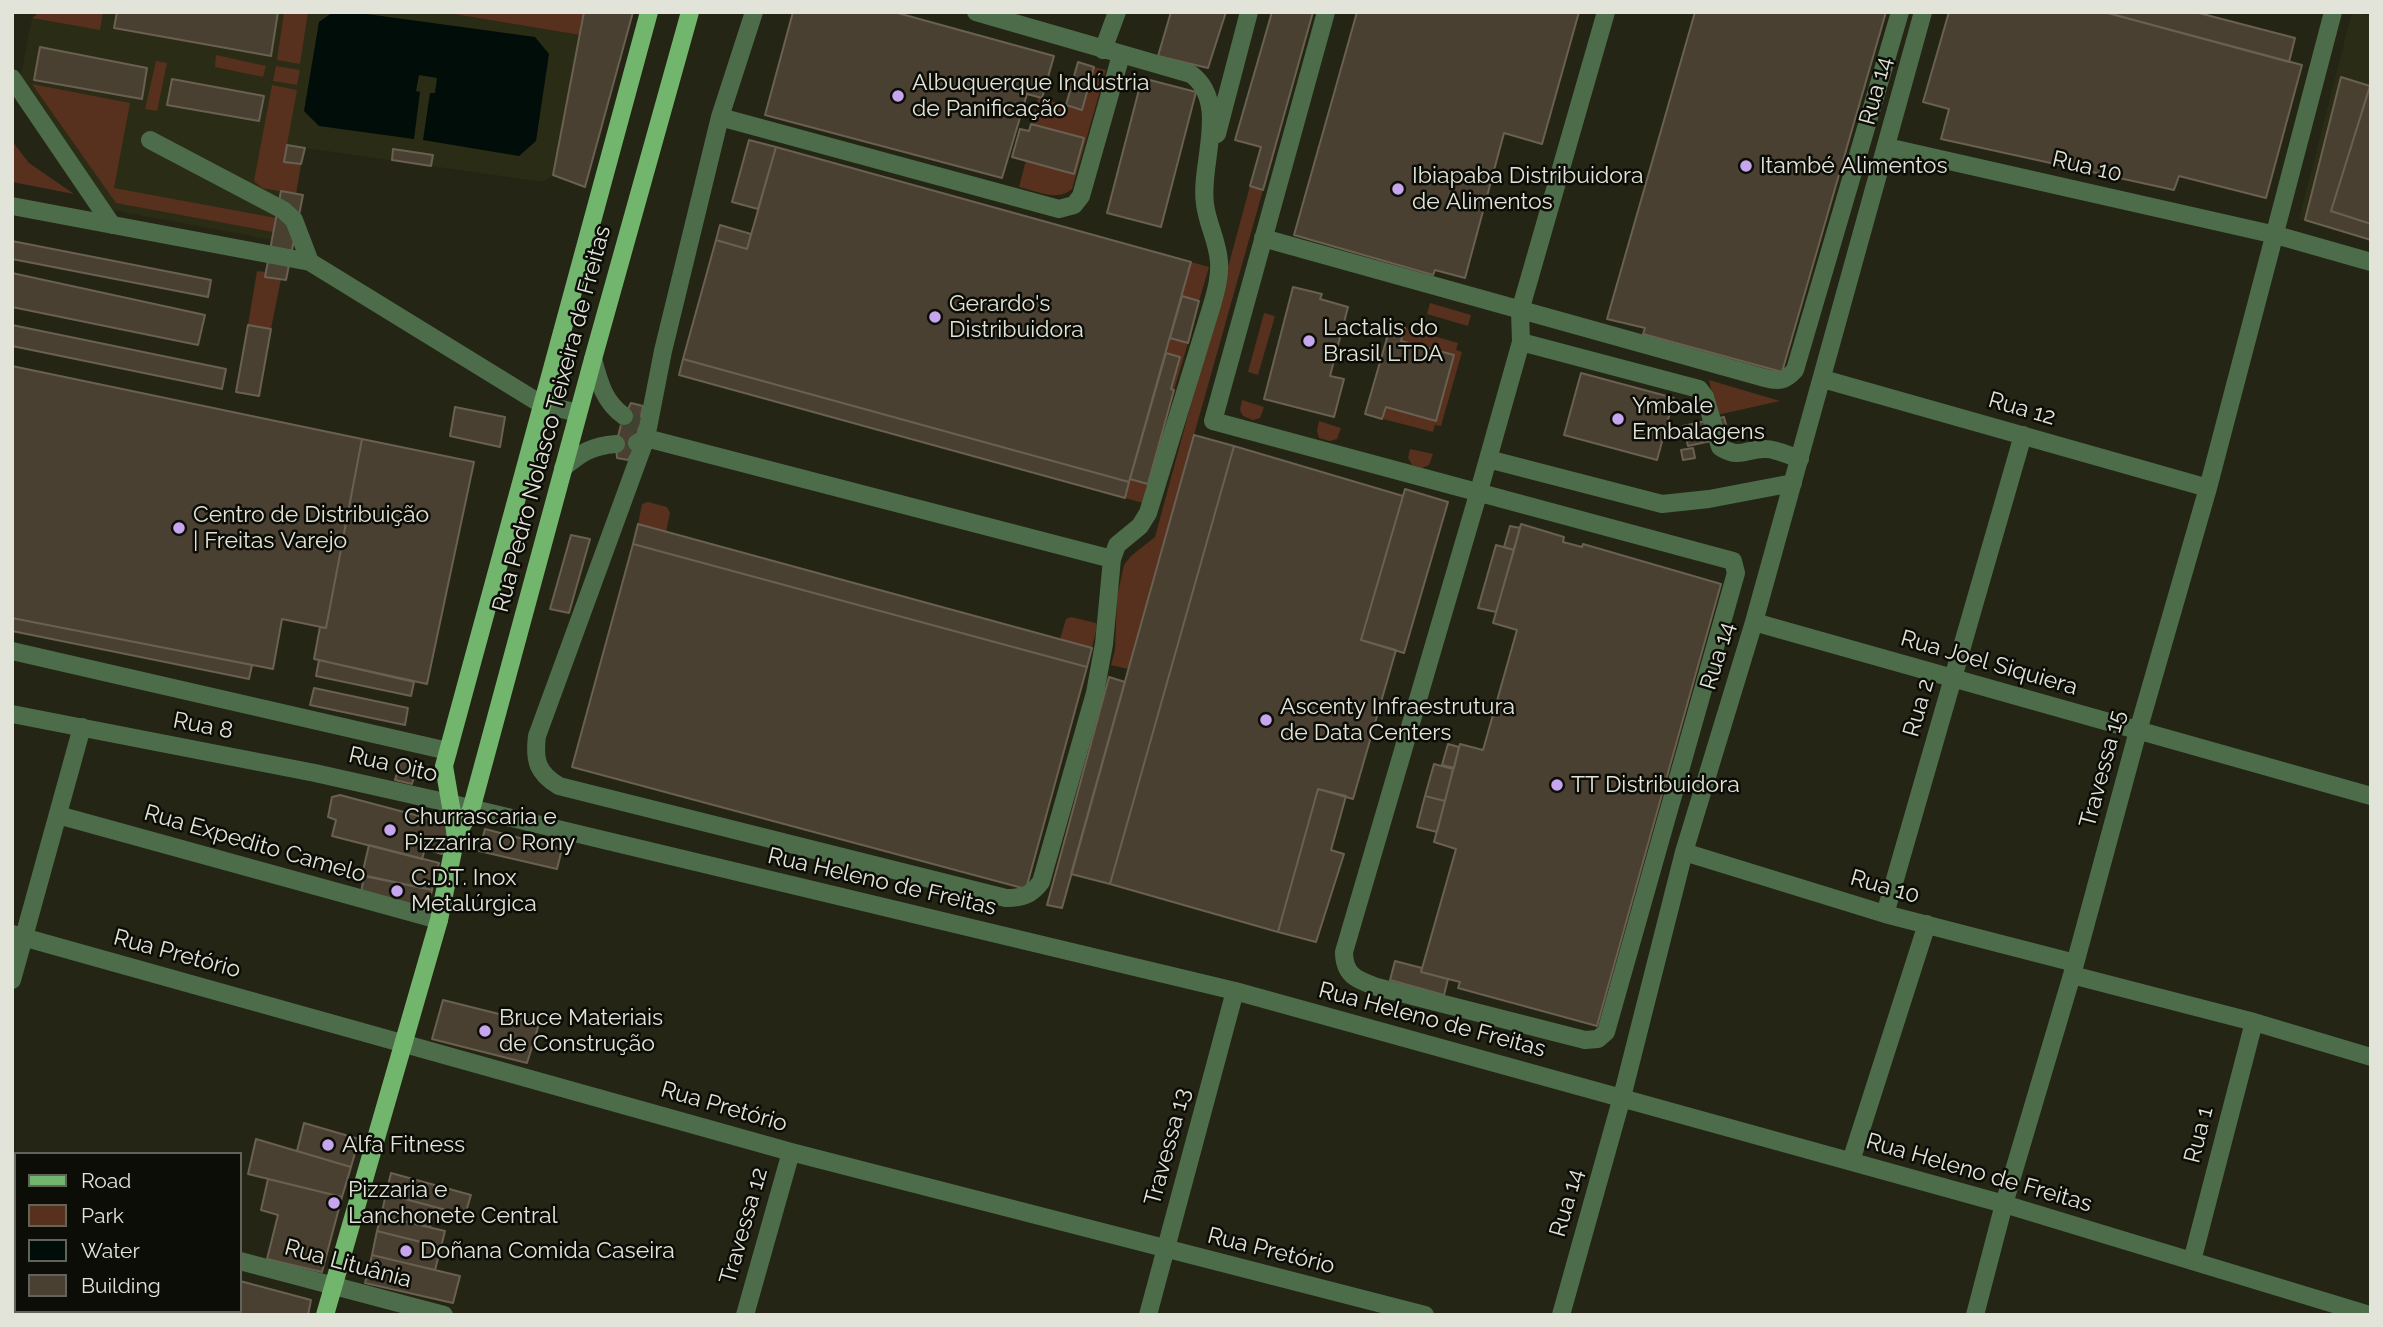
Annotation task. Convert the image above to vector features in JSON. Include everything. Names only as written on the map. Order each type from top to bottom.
[{"type":"main road","name":"Rua Pedro Nolasco Teixeira de Freitas","points":[[460,806],[444,771],[448,751],[649,12]]},
{"type":"main road","name":"Rua Pedro Nolasco Teixeira de Freitas","points":[[325,1315],[439,920],[460,806],[563,468],[690,12]]},
{"type":"street","points":[[754,12],[720,117],[641,436],[537,736],[537,767],[546,778],[559,786],[1006,898],[1022,898],[1033,893],[1041,882],[1095,693],[1104,644],[1112,559],[1117,545],[1140,526],[1148,513],[1212,305],[1218,281],[1219,260],[1204,202],[1211,118],[1209,98],[1203,83],[1191,74],[976,12]]},
{"type":"street","points":[[1103,50],[1117,12]]},
{"type":"street","points":[[1208,169],[1249,12]]},
{"type":"street","points":[[1326,12],[1213,421],[1479,491],[1733,561],[1735,565],[1736,573],[1606,1032],[1598,1039],[1586,1040],[1377,987],[1355,979],[1344,962],[1344,952],[1479,491],[1521,342],[1520,311],[1606,12]]},
{"type":"street","points":[[1263,238],[1765,378],[1778,381],[1787,379],[1795,370],[1900,12]]},
{"type":"street","name":"Rua 14","points":[[1560,1315],[1622,1097],[1684,852],[1754,622],[1923,12]]},
{"type":"street","name":"Travessa 15","points":[[1975,1315],[2004,1204],[2074,969],[2138,731],[2208,488],[2333,12]]},
{"type":"street","points":[[720,117],[1059,209],[1074,205],[1082,196],[1121,55]]},
{"type":"street","points":[[12,78],[112,225]]},
{"type":"street","points":[[150,140],[283,210],[294,220],[310,262]]},
{"type":"street","name":"Rua 10","points":[[1886,147],[2276,235],[2371,262]]},
{"type":"street","points":[[12,206],[310,262],[541,404],[578,413]]},
{"type":"street","points":[[1521,342],[1699,389],[1705,397],[1720,447],[1739,454],[1766,449],[1800,459]]},
{"type":"street","points":[[593,359],[601,388],[614,409],[624,416]]},
{"type":"street","name":"Rua 12","points":[[1823,379],[2208,488]]},
{"type":"street","name":"Rua 2","points":[[1885,914],[2023,435]]},
{"type":"street","points":[[641,436],[1112,559]]},
{"type":"street","points":[[563,468],[581,453],[603,445],[615,444]]},
{"type":"street","points":[[1488,459],[1662,504],[1709,499],[1793,483]]},
{"type":"street","name":"Rua Joel Siquiera","points":[[1754,622],[2371,796]]},
{"type":"street","points":[[12,651],[448,751]]},
{"type":"street","points":[[12,714],[82,727],[58,815],[18,936],[12,980]]},
{"type":"street","name":"Rua 8","points":[[82,727],[315,773]]},
{"type":"street","name":"Rua Oito","points":[[315,773],[460,806]]},
{"type":"street","name":"Rua Heleno de Freitas","points":[[460,806],[1234,992],[2004,1204],[2370,1315]]},
{"type":"street","name":"Rua Expedito Camelo","points":[[58,815],[439,920]]},
{"type":"street","name":"Rua 10","points":[[1684,852],[2371,1057]]},
{"type":"street","points":[[1851,1161],[1927,924]]},
{"type":"street","name":"Rua Pretório","points":[[18,936],[791,1152],[1425,1315]]},
{"type":"street","name":"Travessa 13","points":[[1148,1315],[1234,992]]},
{"type":"street","name":"Rua 1","points":[[2192,1261],[2254,1022]]},
{"type":"street","name":"Travessa 12","points":[[744,1315],[791,1152]]},
{"type":"street","name":"Rua Lituânia","points":[[242,1262],[444,1315]]},
{"type":"shaded area","points":[[40,12],[442,12],[580,35],[553,175],[543,182],[305,148],[296,194],[281,192],[272,240],[112,210],[20,81],[32,18]]},
{"type":"shaded area","points":[[2352,12],[2371,16],[2371,240],[2299,219]]},
{"type":"green space","points":[[40,12],[103,12],[100,30],[32,18]]},
{"type":"green space","points":[[284,12],[308,12],[300,64],[277,60]]},
{"type":"green space","points":[[442,12],[584,12],[580,35]]},
{"type":"green space","points":[[216,55],[266,66],[263,77],[215,67]]},
{"type":"green space","points":[[156,61],[167,63],[157,111],[145,109]]},
{"type":"green space","points":[[276,66],[300,70],[297,85],[273,81]]},
{"type":"green space","points":[[1094,67],[1106,70],[1072,189],[1060,195],[1053,195],[1019,187],[1026,160],[1074,174],[1083,138],[1031,124],[1038,98],[1082,109]]},
{"type":"green space","points":[[32,84],[130,103],[114,188],[276,218],[273,232],[116,203]]},
{"type":"green space","points":[[272,85],[297,90],[284,161],[301,164],[296,194],[262,188],[254,181]]},
{"type":"green space","points":[[12,141],[29,163],[74,194],[12,182]]},
{"type":"green space","points":[[1250,186],[1263,190],[1128,669],[1111,665],[1115,650],[1117,597],[1124,565],[1155,537]]},
{"type":"green space","points":[[1191,262],[1209,267],[1199,301],[1182,296]]},
{"type":"green space","points":[[257,271],[266,272],[265,277],[281,279],[271,329],[248,325]]},
{"type":"green space","points":[[1430,303],[1471,315],[1468,326],[1427,314]]},
{"type":"green space","points":[[1264,313],[1275,316],[1258,375],[1248,372]]},
{"type":"green space","points":[[1405,328],[1458,343],[1456,350],[1462,352],[1441,426],[1435,425],[1433,432],[1383,419],[1386,407],[1436,421],[1454,356],[1402,341]]},
{"type":"green space","points":[[1170,338],[1188,343],[1174,390],[1171,389],[1180,357],[1166,353]]},
{"type":"green space","points":[[1709,380],[1780,401],[1717,415]]},
{"type":"green space","points":[[1242,400],[1264,407],[1260,418],[1253,420],[1243,416],[1240,410]]},
{"type":"green space","points":[[1319,421],[1341,428],[1337,439],[1330,441],[1319,438]]},
{"type":"green space","points":[[1410,449],[1433,454],[1429,465],[1422,468],[1412,465],[1408,458]]},
{"type":"green space","points":[[1130,479],[1148,484],[1143,503],[1125,498]]},
{"type":"green space","points":[[648,502],[667,507],[670,513],[666,532],[638,524],[642,504]]},
{"type":"green space","points":[[1071,617],[1096,623],[1092,648],[1060,639],[1066,619]]},
{"type":"water","points":[[333,12],[352,12],[535,37],[549,54],[536,141],[519,156],[423,140],[430,93],[435,93],[437,78],[419,75],[416,91],[420,92],[414,139],[319,126],[304,111],[319,22]]},
{"type":"building","points":[[117,12],[278,12],[271,56],[114,28]]},
{"type":"building","points":[[584,12],[633,12],[585,187],[553,175]]},
{"type":"building","name":"Albuquerque Indústria de Panificação","points":[[793,12],[894,12],[1054,56],[1042,98],[1027,94],[1002,178],[765,115]]},
{"type":"building","points":[[1171,12],[1226,12],[1208,68],[1158,56]]},
{"type":"building","points":[[1272,12],[1313,12],[1263,190],[1250,186],[1261,147],[1235,140]]},
{"type":"building","name":"Ibiapaba Distribuidora de Alimentos","points":[[1357,12],[1579,12],[1542,144],[1504,133],[1465,278],[1435,270],[1433,275],[1294,235]]},
{"type":"building","name":"Itambé Alimentos","points":[[1695,12],[1886,12],[1782,372],[1643,334],[1645,328],[1607,319]]},
{"type":"building","points":[[1949,12],[2104,12],[2302,65],[2266,198],[2179,176],[2174,190],[1941,139],[1949,109],[1923,102]]},
{"type":"building","points":[[2104,12],[2195,12],[2295,38],[2289,62]]},
{"type":"building","points":[[40,47],[147,68],[142,99],[34,80]]},
{"type":"building","points":[[1078,62],[1094,67],[1082,110],[1066,105]]},
{"type":"building","points":[[2341,77],[2370,86],[2331,211],[2371,224],[2371,240],[2305,220]]},
{"type":"building","points":[[1142,78],[1196,92],[1161,227],[1107,213]]},
{"type":"building","points":[[172,79],[264,96],[259,121],[167,105]]},
{"type":"building","points":[[2371,83],[2371,224],[2331,211]]},
{"type":"building","points":[[1031,124],[1084,138],[1074,174],[1012,157],[1020,129],[1029,131]]},
{"type":"building","points":[[749,140],[776,147],[758,209],[732,202]]},
{"type":"building","points":[[287,145],[305,148],[301,164],[284,162]]},
{"type":"building","name":"Gerardo's Distribuidora","points":[[776,147],[1191,262],[1129,482],[683,359],[716,240],[747,249]]},
{"type":"building","points":[[393,149],[433,155],[431,166],[392,160]]},
{"type":"building","points":[[281,191],[303,195],[286,280],[265,277]]},
{"type":"building","points":[[720,225],[751,234],[747,249],[716,240]]},
{"type":"building","points":[[12,241],[211,280],[208,297],[12,259]]},
{"type":"building","points":[[12,273],[205,315],[198,345],[12,307]]},
{"type":"building","name":"Lactalis do Brasil LTDA","points":[[1293,287],[1322,294],[1320,299],[1348,307],[1330,376],[1344,379],[1334,417],[1264,399]]},
{"type":"building","points":[[1182,296],[1199,301],[1188,343],[1170,338]]},
{"type":"building","points":[[1391,324],[1405,328],[1401,341],[1454,355],[1436,421],[1386,407],[1382,419],[1365,414]]},
{"type":"building","points":[[12,325],[226,369],[222,389],[12,346]]},
{"type":"building","points":[[248,325],[271,329],[259,396],[236,392]]},
{"type":"building","points":[[1166,353],[1180,357],[1171,389],[1174,390],[1148,484],[1130,479]]},
{"type":"building","points":[[683,359],[1129,482],[1125,498],[679,375]]},
{"type":"building","name":"Centro de Distribuição | Freitas Varejo","points":[[12,366],[362,439],[326,628],[282,619],[273,669],[12,618]]},
{"type":"building","name":"Ymbale Embalagens","points":[[1581,373],[1674,398],[1657,460],[1564,435]]},
{"type":"building","points":[[631,403],[643,406],[635,448],[628,460],[617,458],[616,444],[622,421]]},
{"type":"building","points":[[455,407],[505,417],[500,447],[450,436]]},
{"type":"building","points":[[1724,417],[1729,437],[1688,446],[1683,426]]},
{"type":"building","points":[[1194,435],[1234,446],[1110,884],[1071,874]]},
{"type":"building","points":[[362,439],[474,462],[427,684],[314,659],[320,627],[326,628]]},
{"type":"building","name":"Ascenty Infraestrutura de Data Centers","points":[[1234,446],[1403,496],[1361,640],[1396,650],[1353,799],[1318,789],[1278,932],[1110,884]]},
{"type":"building","points":[[1693,448],[1695,458],[1683,460],[1681,450]]},
{"type":"building","points":[[1405,489],[1448,502],[1404,653],[1361,640]]},
{"type":"building","points":[[638,524],[1092,648],[1087,667],[633,544]]},
{"type":"building","name":"TT Distribuidora","points":[[1521,524],[1564,537],[1563,542],[1582,547],[1583,544],[1721,584],[1597,1026],[1458,988],[1460,982],[1421,972],[1456,849],[1434,842],[1460,744],[1483,750],[1517,630],[1493,623]]},
{"type":"building","points":[[1510,526],[1520,528],[1514,550],[1504,547]]},
{"type":"building","points":[[571,535],[590,539],[569,613],[550,609]]},
{"type":"building","points":[[633,544],[1087,667],[1026,889],[572,767]]},
{"type":"building","points":[[1496,545],[1514,550],[1496,612],[1478,608]]},
{"type":"building","points":[[12,618],[252,665],[249,679],[12,631]]},
{"type":"building","points":[[319,660],[414,682],[411,696],[316,676]]},
{"type":"building","points":[[1109,677],[1125,682],[1062,908],[1047,905]]},
{"type":"building","points":[[314,688],[408,708],[405,725],[310,705]]},
{"type":"building","points":[[1448,744],[1459,747],[1454,768],[1442,765]]},
{"type":"building","points":[[401,760],[417,764],[412,784],[395,780]]},
{"type":"building","points":[[1434,764],[1453,769],[1445,801],[1425,796]]},
{"type":"building","points":[[1318,789],[1346,796],[1331,850],[1344,854],[1316,942],[1278,932]]},
{"type":"building","name":"Churrascaria e Pizzarira O Rony","points":[[340,795],[449,824],[442,854],[425,849],[422,859],[332,836],[336,820],[328,817],[332,797]]},
{"type":"building","points":[[1425,796],[1445,801],[1437,832],[1417,827]]},
{"type":"building","points":[[485,829],[562,849],[557,869],[479,851]]},
{"type":"building","points":[[369,845],[439,863],[432,890],[362,875]]},
{"type":"building","name":"C.D.T. Inox Metalúrgica","points":[[364,876],[432,890],[428,909],[361,893]]},
{"type":"building","points":[[1395,961],[1448,979],[1444,995],[1390,980]]},
{"type":"building","name":"Bruce Materiais de Construção","points":[[443,1000],[539,1024],[527,1063],[432,1039]]},
{"type":"building","name":"Alfa Fitness","points":[[304,1123],[359,1139],[351,1167],[297,1151]]},
{"type":"building","points":[[256,1139],[351,1167],[342,1197],[248,1174]]},
{"type":"building","points":[[391,1173],[471,1195],[465,1215],[386,1194]]},
{"type":"building","points":[[268,1179],[342,1197],[322,1272],[267,1259],[278,1215],[261,1210]]},
{"type":"building","points":[[386,1194],[435,1207],[430,1227],[381,1216]]},
{"type":"building","points":[[381,1216],[445,1231],[441,1247],[377,1231]]},
{"type":"building","name":"Doñana Comida Caseira","points":[[377,1231],[441,1247],[435,1270],[372,1255]]},
{"type":"building","points":[[372,1255],[460,1276],[453,1303],[365,1283]]},
{"type":"building","points":[[242,1282],[311,1300],[308,1315],[210,1315],[242,1313]]},
{"type":"tunnel","points":[[624,416],[641,429]]},
{"type":"place","name":"Albuquerque Indústria de Panificação","points":[[898,96]]},
{"type":"place","name":"Itambé Alimentos","points":[[1746,166]]},
{"type":"place","name":"Ibiapaba Distribuidora de Alimentos","points":[[1398,189]]},
{"type":"place","name":"Gerardo's Distribuidora","points":[[935,317]]},
{"type":"place","name":"Lactalis do Brasil LTDA","points":[[1309,341]]},
{"type":"place","name":"Ymbale Embalagens","points":[[1618,419]]},
{"type":"place","name":"Centro de Distribuição | Freitas Varejo","points":[[179,528]]},
{"type":"place","name":"Ascenty Infraestrutura de Data Centers","points":[[1266,720]]},
{"type":"place","name":"TT Distribuidora","points":[[1557,785]]},
{"type":"place","name":"Churrascaria e Pizzarira O Rony","points":[[390,830]]},
{"type":"place","name":"C.D.T. Inox Metalúrgica","points":[[397,891]]},
{"type":"place","name":"Bruce Materiais de Construção","points":[[485,1031]]},
{"type":"place","name":"Alfa Fitness","points":[[328,1145]]},
{"type":"place","name":"Pizzaria e Lanchonete Central","points":[[334,1203]]},
{"type":"place","name":"Doñana Comida Caseira","points":[[406,1251]]}]
